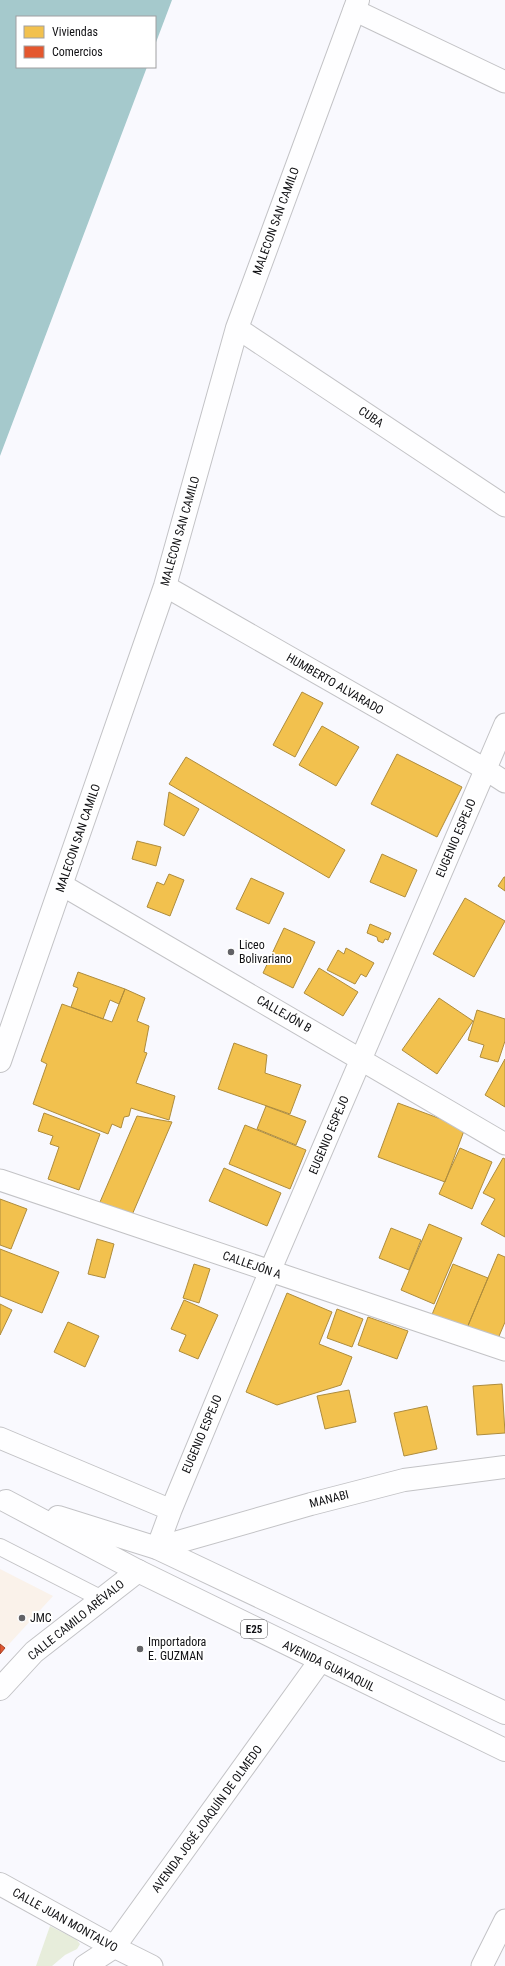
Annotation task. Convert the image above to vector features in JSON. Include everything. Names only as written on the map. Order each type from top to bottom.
[{"type":"main road","name":"MALECON SAN CAMILO","points":[[0,1061],[165,586],[237,328],[356,5]]},
{"type":"main road","name":"MANABI","points":[[157,1548],[295,1508],[404,1480],[505,1466]]},
{"type":"main road","name":"AVENIDA GUAYAQUIL","points":[[3,1500],[157,1548],[505,1713]]},
{"type":"main road","name":"AVENIDA GUAYAQUIL","points":[[3,1500],[138,1571],[320,1662],[505,1750]]},
{"type":"main road","name":"CALLE CAMILO ARÉVALO","points":[[0,1689],[34,1652],[138,1571]]},
{"type":"main road","name":"AVENIDA JOSÉ JOAQUÍN DE OLMEDO","points":[[85,1966],[114,1947],[320,1662]]},
{"type":"main road","name":"CALLE JUAN MONTALVO","points":[[0,1884],[114,1947]]},
{"type":"street","points":[[356,5],[505,82]]},
{"type":"street","name":"CUBA","points":[[237,328],[505,506]]},
{"type":"street","name":"HUMBERTO ALVARADO","points":[[165,586],[485,769],[505,782]]},
{"type":"street","name":"EUGENIO ESPEJO","points":[[157,1548],[171,1510],[270,1271],[362,1060],[505,724]]},
{"type":"street","name":"CALLEJÓN B","points":[[62,885],[505,1144]]},
{"type":"street","name":"CALLEJÓN A","points":[[0,1180],[505,1350]]},
{"type":"street","points":[[0,1438],[171,1510]]},
{"type":"street","points":[[0,1547],[102,1599]]},
{"type":"street","points":[[482,1966],[505,1920]]},
{"type":"street","name":"CALLE JUAN MONTALVO","points":[[114,1947],[152,1966]]},
{"type":"shaded area","points":[[0,1569],[53,1596],[0,1654]]},
{"type":"green space","points":[[50,1926],[76,1939],[80,1944],[77,1949],[65,1955],[52,1966],[36,1966]]},
{"type":"water","points":[[0,0],[172,0],[156,42],[156,16],[16,16],[16,68],[147,68],[0,456]]},
{"type":"building: Viviendas","points":[[302,692],[323,703],[295,757],[273,745]]},
{"type":"building: Viviendas","points":[[322,726],[359,747],[336,786],[299,765]]},
{"type":"building: Viviendas","points":[[397,754],[462,787],[437,837],[371,804]]},
{"type":"building: Viviendas","points":[[186,757],[345,850],[329,878],[169,784]]},
{"type":"building: Viviendas","points":[[169,792],[199,809],[184,836],[164,825]]},
{"type":"building: Viviendas","points":[[137,841],[161,847],[156,866],[132,859]]},
{"type":"building: Viviendas","points":[[382,854],[417,870],[405,897],[370,882]]},
{"type":"building: Viviendas","points":[[169,874],[184,880],[170,916],[147,907],[157,882],[164,885]]},
{"type":"building: Viviendas","points":[[505,877],[505,891],[498,886]]},
{"type":"building: Viviendas","points":[[251,878],[284,893],[269,924],[236,909]]},
{"type":"building: Viviendas","points":[[465,898],[505,921],[474,977],[433,954]]},
{"type":"building: Viviendas","points":[[370,924],[391,933],[388,940],[385,939],[383,943],[378,941],[377,937],[367,933]]},
{"type":"building: Viviendas","points":[[284,928],[315,942],[293,988],[263,973]]},
{"type":"building: Viviendas","points":[[346,948],[374,963],[366,977],[361,974],[355,984],[327,970],[338,950],[344,954]]},
{"type":"building: Viviendas","points":[[319,968],[358,992],[343,1016],[304,993]]},
{"type":"building: Viviendas","points":[[78,972],[125,989],[119,1004],[110,1000],[103,1019],[71,1007],[78,988],[73,986]]},
{"type":"building: Viviendas","points":[[125,989],[145,998],[137,1021],[149,1026],[144,1052],[147,1053],[136,1083],[175,1096],[169,1120],[131,1108],[129,1116],[124,1117],[121,1128],[112,1124],[108,1134],[33,1104],[47,1064],[41,1061],[62,1004],[112,1022]]},
{"type":"building: Viviendas","points":[[439,998],[473,1021],[437,1074],[402,1050]]},
{"type":"building: Viviendas","points":[[477,1010],[505,1019],[505,1041],[498,1062],[480,1057],[484,1045],[468,1040]]},
{"type":"building: Viviendas","points":[[234,1043],[267,1055],[265,1073],[301,1085],[290,1114],[218,1089]]},
{"type":"building: Viviendas","points":[[505,1059],[505,1107],[485,1095]]},
{"type":"building: Viviendas","points":[[398,1103],[465,1128],[445,1182],[378,1157]]},
{"type":"building: Viviendas","points":[[266,1106],[306,1121],[296,1145],[257,1129]]},
{"type":"building: Viviendas","points":[[44,1113],[100,1134],[79,1190],[48,1179],[59,1147],[50,1144],[53,1136],[38,1131]]},
{"type":"building: Viviendas","points":[[137,1116],[172,1122],[132,1215],[100,1202]]},
{"type":"building: Viviendas","points":[[245,1125],[306,1150],[290,1189],[229,1164]]},
{"type":"building: Viviendas","points":[[460,1148],[492,1162],[472,1209],[439,1194]]},
{"type":"building: Viviendas","points":[[503,1158],[505,1159],[505,1237],[481,1224],[495,1199],[483,1193]]},
{"type":"building: Viviendas","points":[[224,1168],[281,1193],[267,1226],[209,1201]]},
{"type":"building: Viviendas","points":[[0,1199],[27,1209],[11,1249],[0,1245]]},
{"type":"building: Viviendas","points":[[429,1224],[462,1238],[434,1304],[401,1290]]},
{"type":"building: Viviendas","points":[[391,1228],[421,1240],[409,1270],[379,1258]]},
{"type":"building: Viviendas","points":[[97,1239],[114,1244],[105,1278],[88,1274]]},
{"type":"building: Viviendas","points":[[0,1249],[59,1272],[42,1313],[0,1296]]},
{"type":"building: Viviendas","points":[[498,1254],[505,1257],[505,1322],[497,1341],[467,1328]]},
{"type":"building: Viviendas","points":[[194,1264],[210,1269],[199,1303],[183,1298]]},
{"type":"building: Viviendas","points":[[453,1264],[488,1278],[467,1328],[431,1317]]},
{"type":"building: Viviendas","points":[[287,1293],[332,1312],[319,1344],[352,1357],[341,1385],[277,1405],[246,1392]]},
{"type":"building: Viviendas","points":[[184,1300],[218,1315],[198,1359],[179,1351],[186,1335],[171,1329]]},
{"type":"building: Viviendas","points":[[0,1304],[12,1310],[0,1335]]},
{"type":"building: Viviendas","points":[[337,1309],[363,1319],[352,1347],[327,1338]]},
{"type":"building: Viviendas","points":[[368,1317],[408,1331],[397,1359],[358,1345]]},
{"type":"building: Viviendas","points":[[68,1322],[99,1336],[85,1367],[54,1352]]},
{"type":"building: Viviendas","points":[[502,1384],[505,1433],[477,1435],[473,1386]]},
{"type":"building: Viviendas","points":[[349,1390],[356,1422],[325,1429],[317,1396]]},
{"type":"building: Viviendas","points":[[427,1406],[437,1449],[404,1456],[394,1413]]},
{"type":"building: Comercios","points":[[0,1644],[5,1648],[0,1654]]},
{"type":"place","name":"Liceo Bolivariano","points":[[231,952]]},
{"type":"place","name":"JMC","points":[[22,1618]]},
{"type":"place","name":"Importadora E. GUZMAN","points":[[140,1649]]}]
